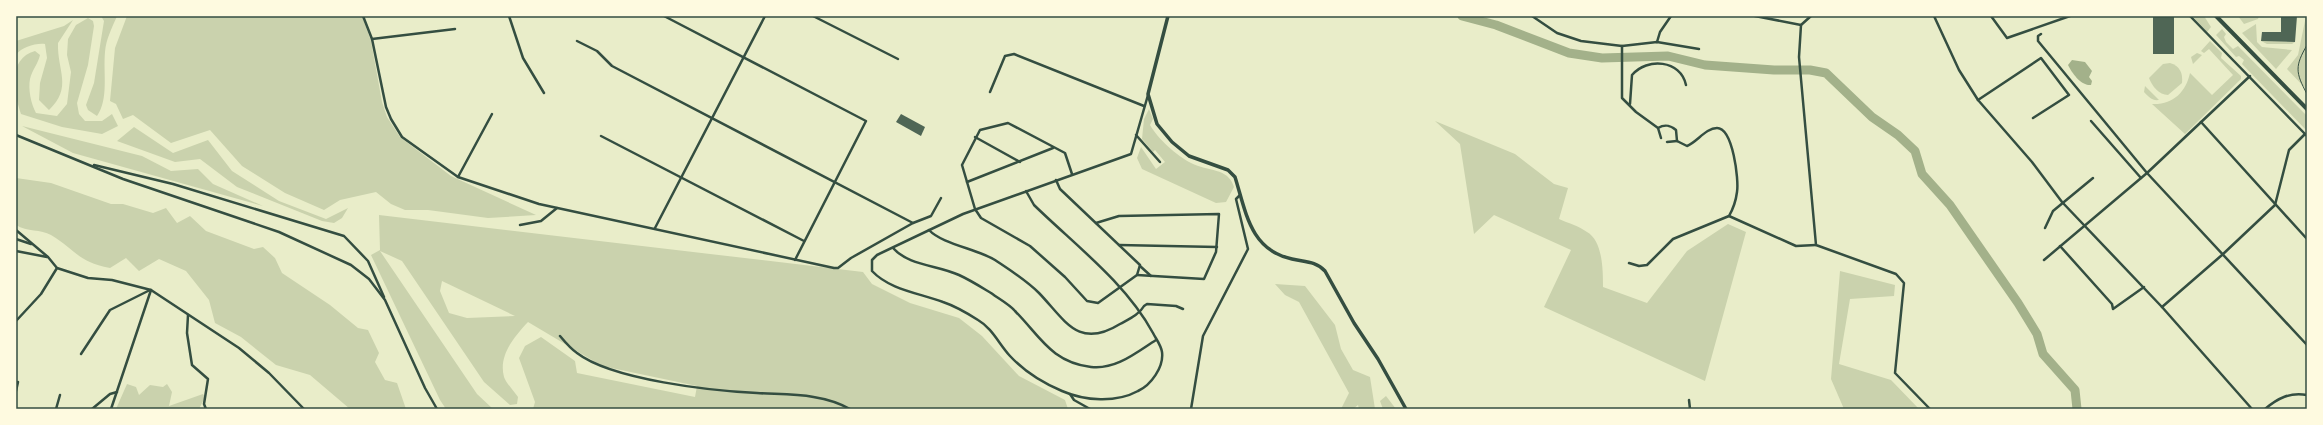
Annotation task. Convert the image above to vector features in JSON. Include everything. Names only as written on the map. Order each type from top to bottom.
[{"type":"main road","points":[[2216,16],[2307,109]]},
{"type":"street","points":[[363,16],[372,39],[386,107],[391,119],[402,137],[458,177],[477,185],[557,208],[838,268],[851,258],[913,223],[930,216],[942,198]]},
{"type":"street","points":[[509,16],[523,58],[544,93]]},
{"type":"street","points":[[664,16],[745,57],[812,95],[866,121],[795,260]]},
{"type":"street","points":[[655,228],[712,117],[745,57],[764,16]]},
{"type":"street","points":[[813,16],[898,59]]},
{"type":"street","points":[[1026,191],[1034,205],[1120,287],[1140,312],[1162,352],[1160,367],[1154,377],[1142,389],[1128,396],[1108,399],[1085,398],[1070,394],[1041,381],[1020,365],[986,325],[943,302],[880,280],[872,271],[872,260],[877,255],[975,209],[1072,174],[1131,154],[1168,16]]},
{"type":"street","points":[[1532,16],[1557,33],[1569,38],[1598,44],[1622,46],[1656,42],[1699,49]]},
{"type":"street","points":[[1656,42],[1660,32],[1671,16]]},
{"type":"street","points":[[1755,16],[1801,26]]},
{"type":"street","points":[[1811,16],[1801,26],[1799,62],[1816,245]]},
{"type":"street","points":[[1934,16],[1959,70],[1978,100],[2032,162],[2062,202],[2144,287],[2252,409]]},
{"type":"street","points":[[1991,16],[2006,38],[2070,16]]},
{"type":"street","points":[[2162,307],[2222,255],[2275,205],[2289,150],[2306,135],[2190,16]]},
{"type":"street","points":[[372,39],[455,29]]},
{"type":"street","points":[[2041,34],[2038,36],[2038,41],[2147,173],[2307,345]]},
{"type":"street","points":[[577,41],[597,51],[612,66],[913,223]]},
{"type":"street","points":[[1622,46],[1622,98],[1630,104],[1636,112],[1658,128],[1661,138]]},
{"type":"street","points":[[990,92],[1005,56],[1014,54],[1144,106]]},
{"type":"street","points":[[1978,100],[2041,58],[2069,95],[2033,118]]},
{"type":"street","points":[[1630,104],[1632,75],[1645,66],[1674,66],[1683,75],[1686,85]]},
{"type":"street","points":[[2044,260],[2083,225],[2147,173],[2250,76]]},
{"type":"street","points":[[1148,94],[1157,124],[1172,142],[1190,156],[1228,170],[1235,177],[1254,234],[1264,247],[1279,256],[1319,265],[1325,271],[1354,323],[1378,359],[1406,409]]},
{"type":"street","points":[[458,177],[492,114]]},
{"type":"street","points":[[2091,120],[2140,178]]},
{"type":"street","points":[[2201,122],[2307,239]]},
{"type":"street","points":[[1072,174],[1065,153],[1008,123],[980,130],[975,137],[962,166],[975,209],[984,221],[1030,246],[1047,260],[1087,301],[1098,303],[1137,276],[1204,279],[1217,247],[1219,214],[1119,216],[1096,223]]},
{"type":"street","points":[[1658,128],[1667,125],[1672,127],[1676,130],[1677,141]]},
{"type":"street","points":[[1667,142],[1677,141],[1687,146],[1717,128],[1722,129],[1728,135],[1732,148],[1738,188],[1729,216]]},
{"type":"street","points":[[16,135],[123,179],[279,232],[351,264],[369,279],[385,300]]},
{"type":"street","points":[[1136,135],[1160,162]]},
{"type":"street","points":[[600,136],[804,241]]},
{"type":"street","points":[[975,137],[1021,162]]},
{"type":"street","points":[[967,182],[1021,162],[1053,148]]},
{"type":"street","points":[[86,163],[174,184],[344,236],[368,261],[425,388],[437,409]]},
{"type":"street","points":[[2045,228],[2053,211],[2062,202],[2093,178]]},
{"type":"street","points":[[1056,180],[1060,189],[1151,276]]},
{"type":"street","points":[[1191,409],[1203,336],[1248,249],[1236,199],[1241,194]]},
{"type":"street","points":[[520,224],[541,221],[557,208]]},
{"type":"street","points":[[1629,263],[1639,266],[1647,265],[1673,239],[1729,216],[1796,246],[1816,245],[1896,274],[1904,283],[1895,373],[1930,409]]},
{"type":"street","points":[[16,230],[48,257],[57,268],[88,278],[112,280],[151,290],[239,348],[269,374],[304,409]]},
{"type":"street","points":[[929,230],[939,238],[972,249],[1008,269],[1026,281],[1059,317],[1077,331],[1085,334],[1103,333],[1140,312],[1147,304],[1176,306],[1183,309]]},
{"type":"street","points":[[16,239],[34,245]]},
{"type":"street","points":[[1119,245],[1217,247]]},
{"type":"street","points":[[2060,246],[2112,304],[2113,309],[2144,287]]},
{"type":"street","points":[[893,248],[900,255],[910,260],[950,271],[980,286],[1015,310],[1042,343],[1070,362],[1091,368],[1108,366],[1119,363],[1156,340]]},
{"type":"street","points":[[16,252],[48,257]]},
{"type":"street","points":[[1137,276],[1140,265]]},
{"type":"street","points":[[16,321],[41,294],[57,268]]},
{"type":"street","points":[[81,354],[110,310],[151,290]]},
{"type":"street","points":[[111,409],[151,290]]},
{"type":"street","points":[[188,314],[187,333],[192,365],[208,379],[204,404],[206,409]]},
{"type":"street","points":[[560,336],[577,354],[615,371],[696,388],[821,397],[850,409]]},
{"type":"street","points":[[16,391],[18,382]]},
{"type":"street","points":[[92,409],[110,394],[117,392]]},
{"type":"street","points":[[1070,394],[1074,400],[1090,409]]},
{"type":"street","points":[[2265,409],[2279,397],[2299,394],[2307,395]]},
{"type":"street","points":[[56,409],[60,395]]},
{"type":"street","points":[[1688,400],[1690,409]]},
{"type":"path","points":[[2307,45],[2296,66],[2298,75],[2307,94]]},
{"type":"shaded area","points":[[101,16],[117,16],[106,47],[103,102],[97,116],[88,110],[86,105],[94,83],[104,21]]},
{"type":"shaded area","points":[[127,16],[362,16],[371,41],[382,102],[387,117],[400,137],[451,176],[536,215],[488,218],[428,210],[405,210],[391,204],[376,192],[340,200],[324,210],[285,193],[242,166],[210,130],[171,143],[133,115],[123,119],[116,104],[110,101],[115,48]]},
{"type":"shaded area","points":[[2192,16],[2204,16],[2211,27],[2207,32]]},
{"type":"shaded area","points":[[2238,16],[2259,16],[2258,19],[2244,24]]},
{"type":"shaded area","points":[[2306,16],[2307,90],[2287,69],[2298,55]]},
{"type":"shaded area","points":[[88,18],[93,21],[94,26],[88,65],[77,103],[79,114],[85,121],[102,121],[112,114],[118,126],[102,134],[62,127],[21,114],[15,87],[16,69],[20,61],[26,55],[35,51],[40,55],[31,76],[29,87],[31,101],[36,113],[57,116],[67,104],[71,72],[67,55],[68,39],[76,25]]},
{"type":"shaded area","points":[[73,20],[58,43],[62,86],[56,102],[49,110],[39,100],[40,83],[47,58],[45,44],[29,46],[16,55],[16,41],[64,26]]},
{"type":"shaded area","points":[[2256,24],[2257,42],[2262,47],[2292,50],[2276,69],[2242,33]]},
{"type":"shaded area","points":[[2222,29],[2226,34],[2224,37],[2226,42],[2233,49],[2238,46],[2307,116],[2307,131],[2242,64],[2244,60],[2239,56],[2236,57],[2216,35]]},
{"type":"shaded area","points":[[2210,41],[2222,53],[2221,58],[2241,76],[2241,79],[2185,134],[2152,104],[2166,102],[2177,96],[2185,86],[2190,73],[2212,95],[2233,75],[2209,49],[2204,53],[2201,51]]},
{"type":"shaded area","points":[[2261,41],[2295,42],[2292,44],[2267,44]]},
{"type":"shaded area","points":[[2197,53],[2202,55],[2193,64],[2191,57]]},
{"type":"shaded area","points":[[2072,60],[2085,62],[2092,71],[2089,77],[2092,81],[2091,85],[2087,85],[2080,81],[2074,75],[2068,65]]},
{"type":"shaded area","points":[[2170,63],[2180,70],[2182,83],[2168,95],[2165,95],[2156,90],[2149,78],[2163,64]]},
{"type":"shaded area","points":[[2145,86],[2159,100],[2152,99],[2147,96],[2144,92]]},
{"type":"shaded area","points":[[1149,109],[1153,119],[1150,125],[1158,136],[1179,156],[1197,166],[1217,171],[1227,176],[1234,187],[1226,202],[1216,203],[1142,169],[1137,158],[1141,147],[1156,169],[1165,162],[1155,150],[1153,152],[1142,139],[1144,119]]},
{"type":"shaded area","points":[[1435,121],[1515,154],[1554,184],[1568,188],[1559,219],[1584,230],[1592,236],[1596,242],[1601,257],[1603,287],[1647,303],[1687,251],[1728,224],[1746,232],[1705,381],[1544,307],[1571,250],[1494,215],[1474,234],[1460,144]]},
{"type":"shaded area","points":[[22,126],[142,156],[171,171],[198,169],[213,184],[263,206],[73,153]]},
{"type":"shaded area","points":[[134,127],[173,153],[208,140],[232,171],[279,201],[326,219],[348,208],[342,218],[334,223],[322,221],[237,187],[200,159],[175,162],[117,141]]},
{"type":"shaded area","points":[[16,178],[51,183],[111,204],[123,204],[153,213],[166,208],[177,223],[190,216],[206,231],[254,249],[263,247],[275,258],[282,273],[330,305],[358,328],[368,330],[379,353],[375,362],[385,380],[397,383],[406,409],[350,409],[310,375],[276,365],[241,337],[215,323],[209,300],[186,271],[159,259],[139,271],[126,258],[110,268],[99,266],[84,259],[47,233],[25,229],[16,225]]},
{"type":"shaded area","points":[[379,215],[863,272],[872,284],[910,303],[959,318],[982,336],[1019,376],[1065,400],[1068,409],[533,409],[535,402],[519,358],[525,346],[541,337],[575,361],[577,373],[695,397],[697,386],[602,366],[528,322],[509,346],[503,361],[504,377],[518,397],[517,404],[510,405],[484,382],[402,261],[380,251],[477,394],[493,409],[446,409],[440,400],[371,255],[380,250]],"holes":[[[442,281],[515,316],[467,318],[449,313],[440,291]]]},
{"type":"shaded area","points":[[1840,271],[1895,285],[1894,296],[1850,299],[1839,364],[1891,380],[1919,409],[1844,409],[1831,379]]},
{"type":"shaded area","points":[[1275,284],[1305,286],[1335,325],[1341,349],[1353,370],[1370,377],[1375,409],[1359,409],[1358,405],[1353,409],[1341,409],[1349,393],[1299,302],[1285,295]]},
{"type":"shaded area","points":[[127,384],[136,387],[139,395],[150,385],[163,387],[167,384],[172,392],[169,406],[203,394],[205,397],[199,409],[116,409]]},
{"type":"shaded area","points":[[1386,396],[1396,409],[1383,409],[1380,401]]},
{"type":"building","points":[[2153,16],[2174,16],[2174,54],[2153,54]]},
{"type":"building","points":[[2281,16],[2297,16],[2295,42],[2261,41],[2262,32],[2281,32]]},
{"type":"building","points":[[901,114],[925,127],[921,136],[896,122]]},
{"type":"waterway","points":[[1462,16],[1496,25],[1569,53],[1602,58],[1668,56],[1705,65],[1774,70],[1810,70],[1826,73],[1872,117],[1898,135],[1915,151],[1922,174],[1950,205],[2018,303],[2037,334],[2043,354],[2075,390],[2077,409]]}]
